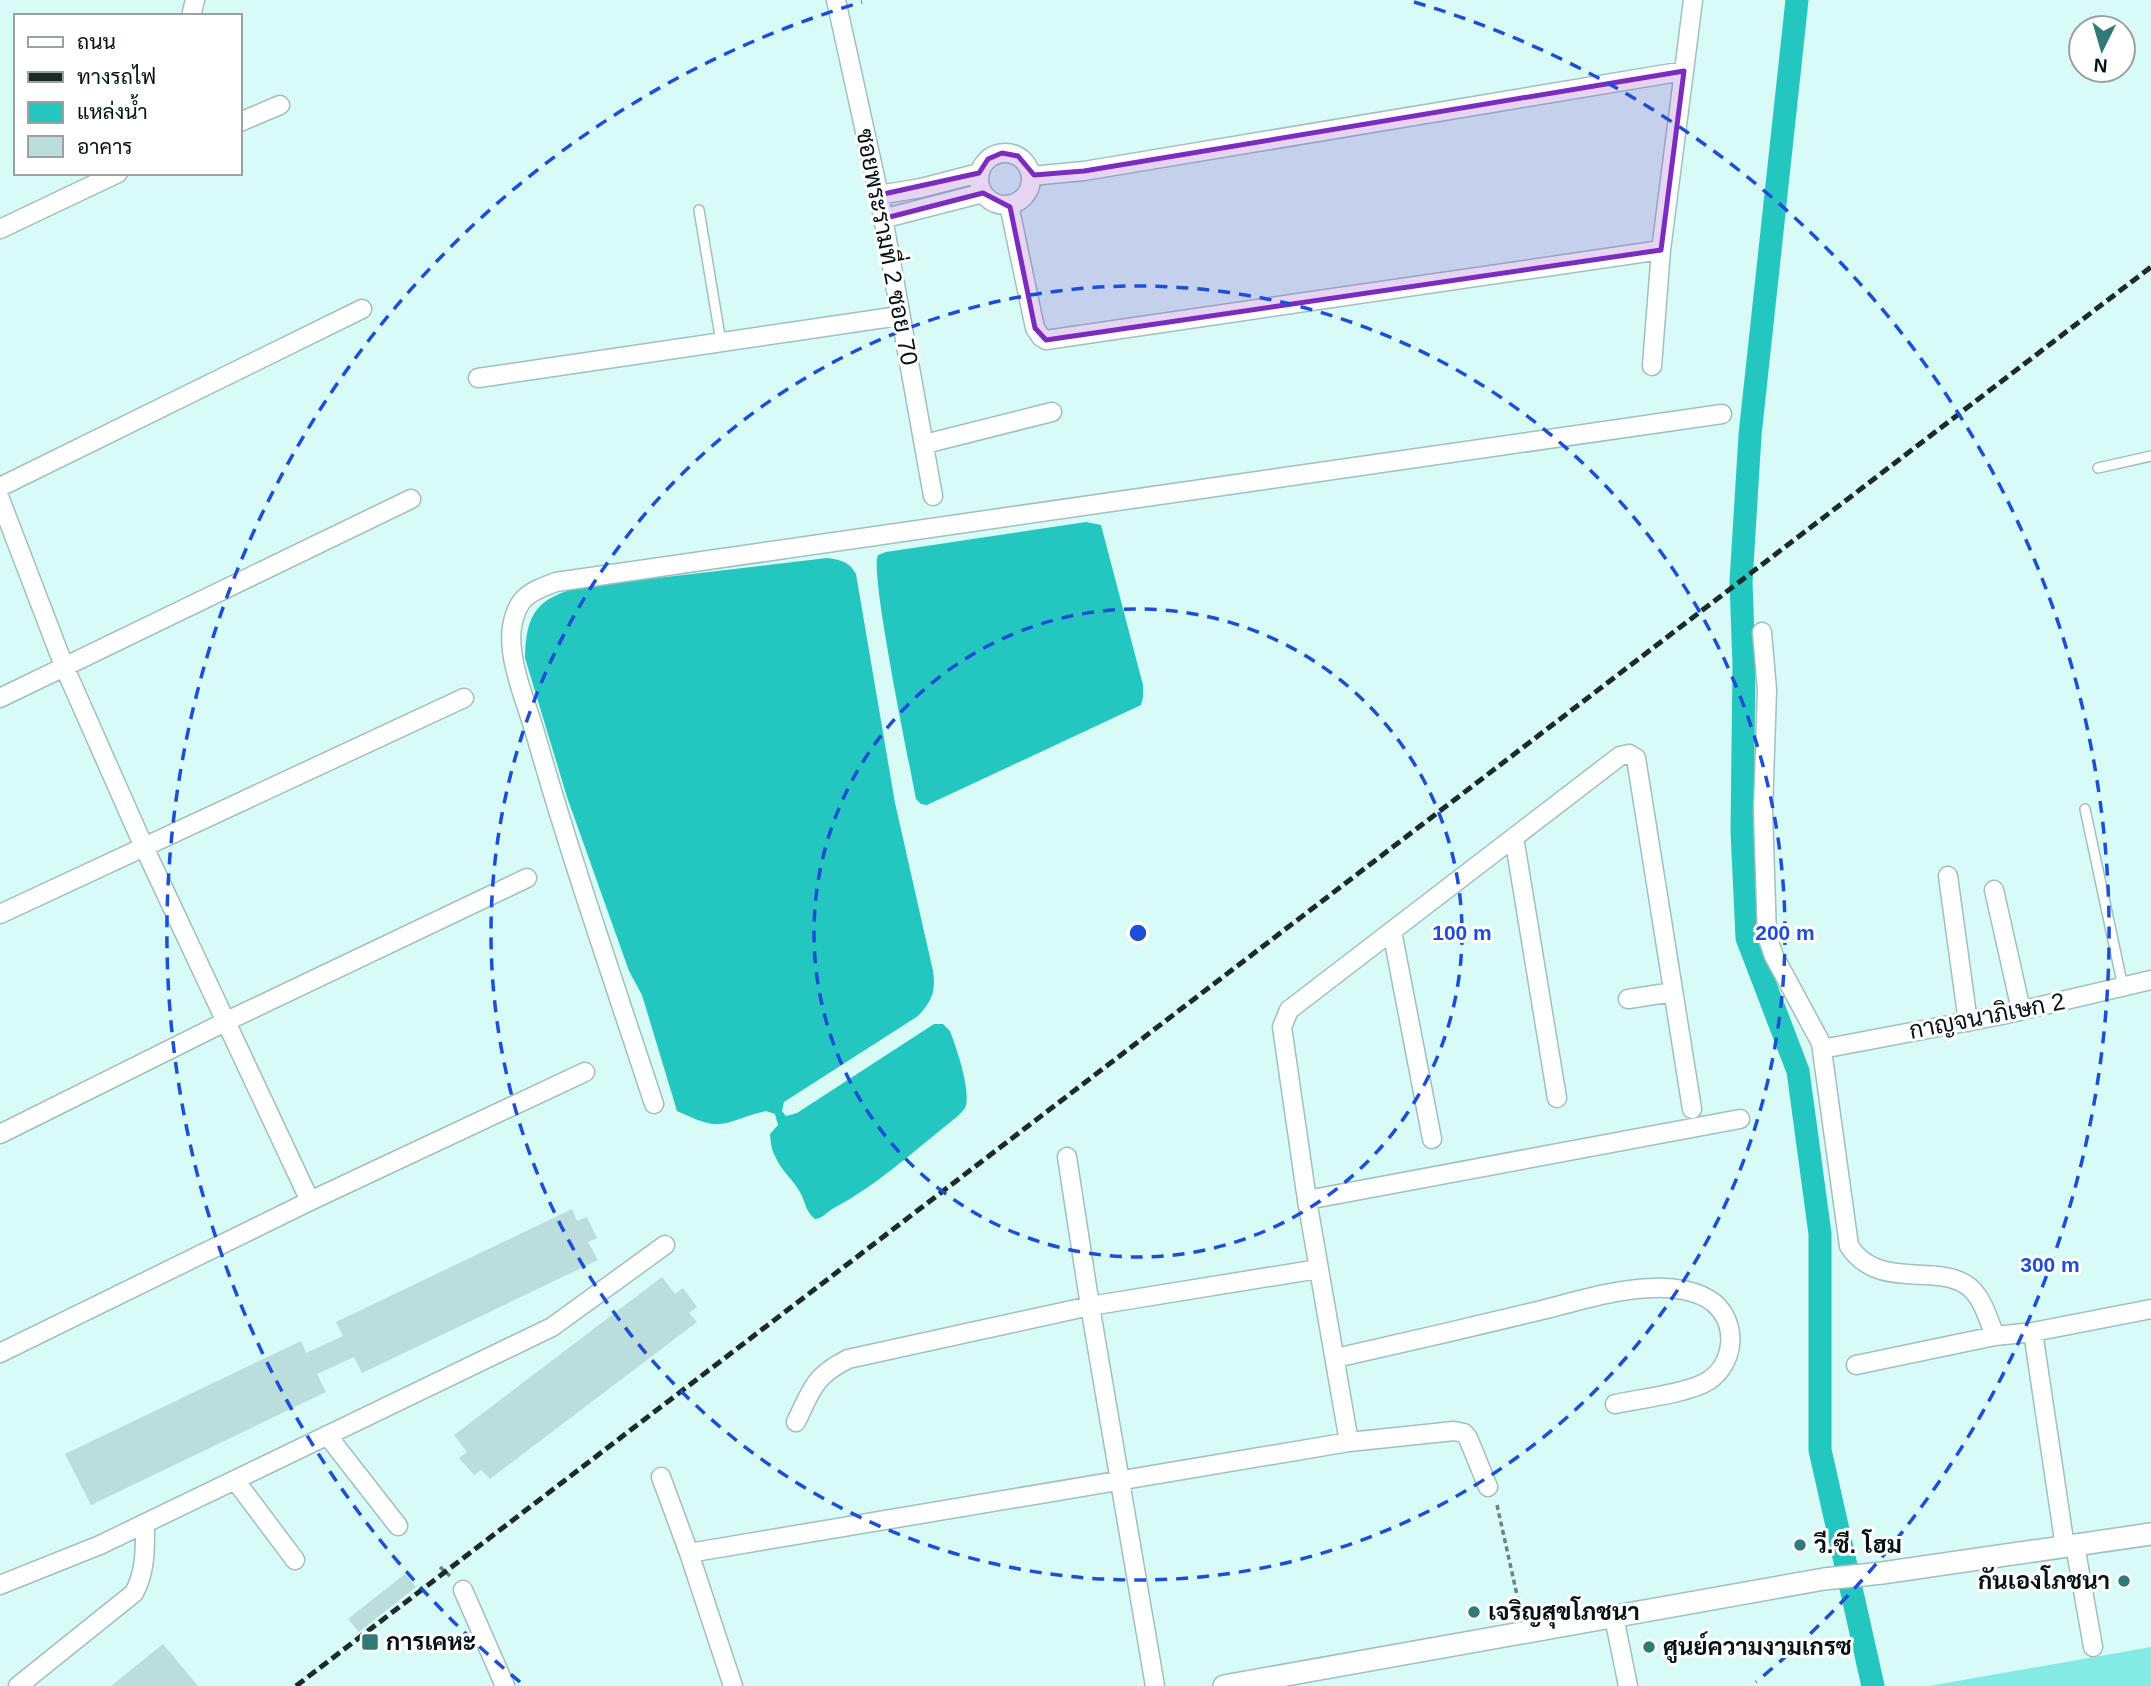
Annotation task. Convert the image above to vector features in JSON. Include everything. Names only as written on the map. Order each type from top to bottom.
[{"type":"street","name":"ซอยพระรามที่ 2 ซอย 70","points":[[836,0],[879,195],[933,496]]},
{"type":"street","points":[[1652,366],[1661,250],[1693,0]]},
{"type":"street","points":[[1031,176],[1084,171],[1684,71]]},
{"type":"street","points":[[242,121],[280,105]]},
{"type":"street","points":[[1002,153],[1011,153],[1024,161],[1031,176],[1028,191],[1024,198],[1009,205],[995,203],[983,193],[979,173],[988,159],[1002,153]]},
{"type":"street","points":[[879,195],[979,173]]},
{"type":"street","points":[[0,229],[117,175]]},
{"type":"street","points":[[882,219],[983,193]]},
{"type":"street","points":[[1009,205],[1035,328],[1046,340],[1661,250]]},
{"type":"street","points":[[0,487],[362,309]]},
{"type":"street","points":[[478,378],[899,316]]},
{"type":"street","points":[[925,443],[1052,411]]},
{"type":"street","points":[[653,1104],[547,774],[516,667],[511,643],[512,628],[517,607],[529,592],[556,582],[1722,414]]},
{"type":"street","points":[[0,499],[64,666],[144,847],[310,1201]]},
{"type":"street","points":[[0,698],[411,499]]},
{"type":"street","points":[[1762,632],[1767,690],[1763,810],[1767,936],[1774,956],[1822,1049],[1849,1246],[1853,1253],[1868,1264],[1892,1274],[1945,1278],[1967,1285],[1981,1304],[1995,1336]]},
{"type":"street","points":[[0,914],[464,698]]},
{"type":"street","points":[[1349,1442],[1318,1269],[1282,1027],[1289,1010],[1620,756],[1629,754],[1636,758],[1692,1109]]},
{"type":"street","points":[[1514,837],[1557,1098]]},
{"type":"street","points":[[1948,876],[1968,1022]]},
{"type":"street","points":[[0,1134],[227,1021],[527,878]]},
{"type":"street","points":[[1994,890],[2021,1010]]},
{"type":"street","points":[[1392,931],[1432,1139]]},
{"type":"street","name":"กาญจนาภิเษก 2","points":[[1822,1049],[1968,1022],[2151,980]]},
{"type":"street","points":[[1628,999],[1674,992]]},
{"type":"street","points":[[0,1353],[310,1201],[585,1072]]},
{"type":"street","points":[[1307,1200],[1740,1119]]},
{"type":"street","points":[[1067,1157],[1156,1686]]},
{"type":"street","points":[[0,1585],[100,1545],[552,1327],[665,1245]]},
{"type":"street","points":[[796,1422],[815,1382],[830,1368],[848,1359],[1090,1306],[1318,1269]]},
{"type":"street","points":[[1336,1359],[1623,1291],[1674,1289],[1690,1292],[1714,1304],[1727,1322],[1732,1337],[1731,1346],[1719,1371],[1697,1387],[1615,1404]]},
{"type":"street","points":[[1856,1365],[1995,1336],[2033,1332],[2151,1309]]},
{"type":"street","points":[[2033,1332],[2070,1546],[2093,1647]]},
{"type":"street","points":[[690,1553],[1349,1442],[1454,1431],[1464,1433],[1468,1438],[1492,1493]]},
{"type":"street","points":[[327,1435],[398,1526]]},
{"type":"street","points":[[661,1477],[690,1553],[733,1686]]},
{"type":"street","points":[[235,1480],[295,1560]]},
{"type":"street","points":[[18,1686],[134,1593],[141,1580],[144,1564],[145,1523]]},
{"type":"street","points":[[1224,1686],[1824,1579],[2151,1534]]},
{"type":"street","points":[[463,1590],[505,1686]]},
{"type":"street","points":[[1614,1617],[1628,1686]]},
{"type":"lane","points":[[699,210],[720,342]]},
{"type":"lane","points":[[2098,468],[2151,456]]},
{"type":"lane","points":[[2085,808],[2123,987]]},
{"type":"path","points":[[1492,1493],[1526,1633]]},
{"type":"highlighted area","points":[[1684,71],[1661,250],[1046,340],[1035,328],[1010,207],[983,193],[882,219],[879,195],[979,173],[988,159],[1002,153],[1018,156],[1034,175],[1084,171]]},
{"type":"shaded area","points":[[2151,1647],[2151,1686],[1929,1686]]},
{"type":"water","points":[[1086,522],[1101,525],[1143,685],[1141,705],[927,805],[921,804],[916,799],[891,671],[879,595],[878,555]]},
{"type":"water","points":[[827,558],[847,564],[856,574],[895,803],[934,984],[930,1000],[918,1016],[784,1102],[782,1111],[786,1116],[797,1113],[934,1024],[943,1024],[950,1031],[962,1070],[967,1101],[958,1116],[895,1167],[815,1219],[773,1151],[770,1134],[778,1125],[775,1114],[766,1111],[715,1124],[677,1111],[642,995],[629,971],[567,797],[525,658],[528,629],[537,610],[544,602],[566,591]]},
{"type":"building","points":[[572,1209],[577,1221],[587,1217],[597,1238],[588,1242],[598,1260],[362,1373],[354,1357],[317,1374],[326,1392],[91,1505],[65,1454],[301,1341],[306,1353],[343,1336],[336,1322]]},
{"type":"building","points":[[662,1277],[675,1294],[683,1288],[697,1307],[689,1313],[697,1322],[490,1479],[481,1470],[474,1475],[459,1458],[467,1452],[454,1435]]},
{"type":"building","points":[[405,1574],[416,1587],[359,1632],[348,1619]]},
{"type":"building","points":[[163,1644],[198,1686],[111,1686]]},
{"type":"waterway","points":[[1797,0],[1750,435],[1741,582],[1744,665],[1742,831],[1747,938],[1798,1071],[1820,1234],[1820,1450],[1873,1686]]},
{"type":"railway","points":[[296,1686],[2151,267]]},
{"type":"place","name":"วี.ซี. โฮม","points":[[1800,1545]]},
{"type":"place","name":"กันเองโภชนา","points":[[2124,1581]]},
{"type":"place","name":"เจริญสุขโภชนา","points":[[1474,1612]]},
{"type":"place","name":"การเคหะ","points":[[370,1642]]},
{"type":"place","name":"ศูนย์ความงามเกรซ","points":[[1649,1647]]}]
